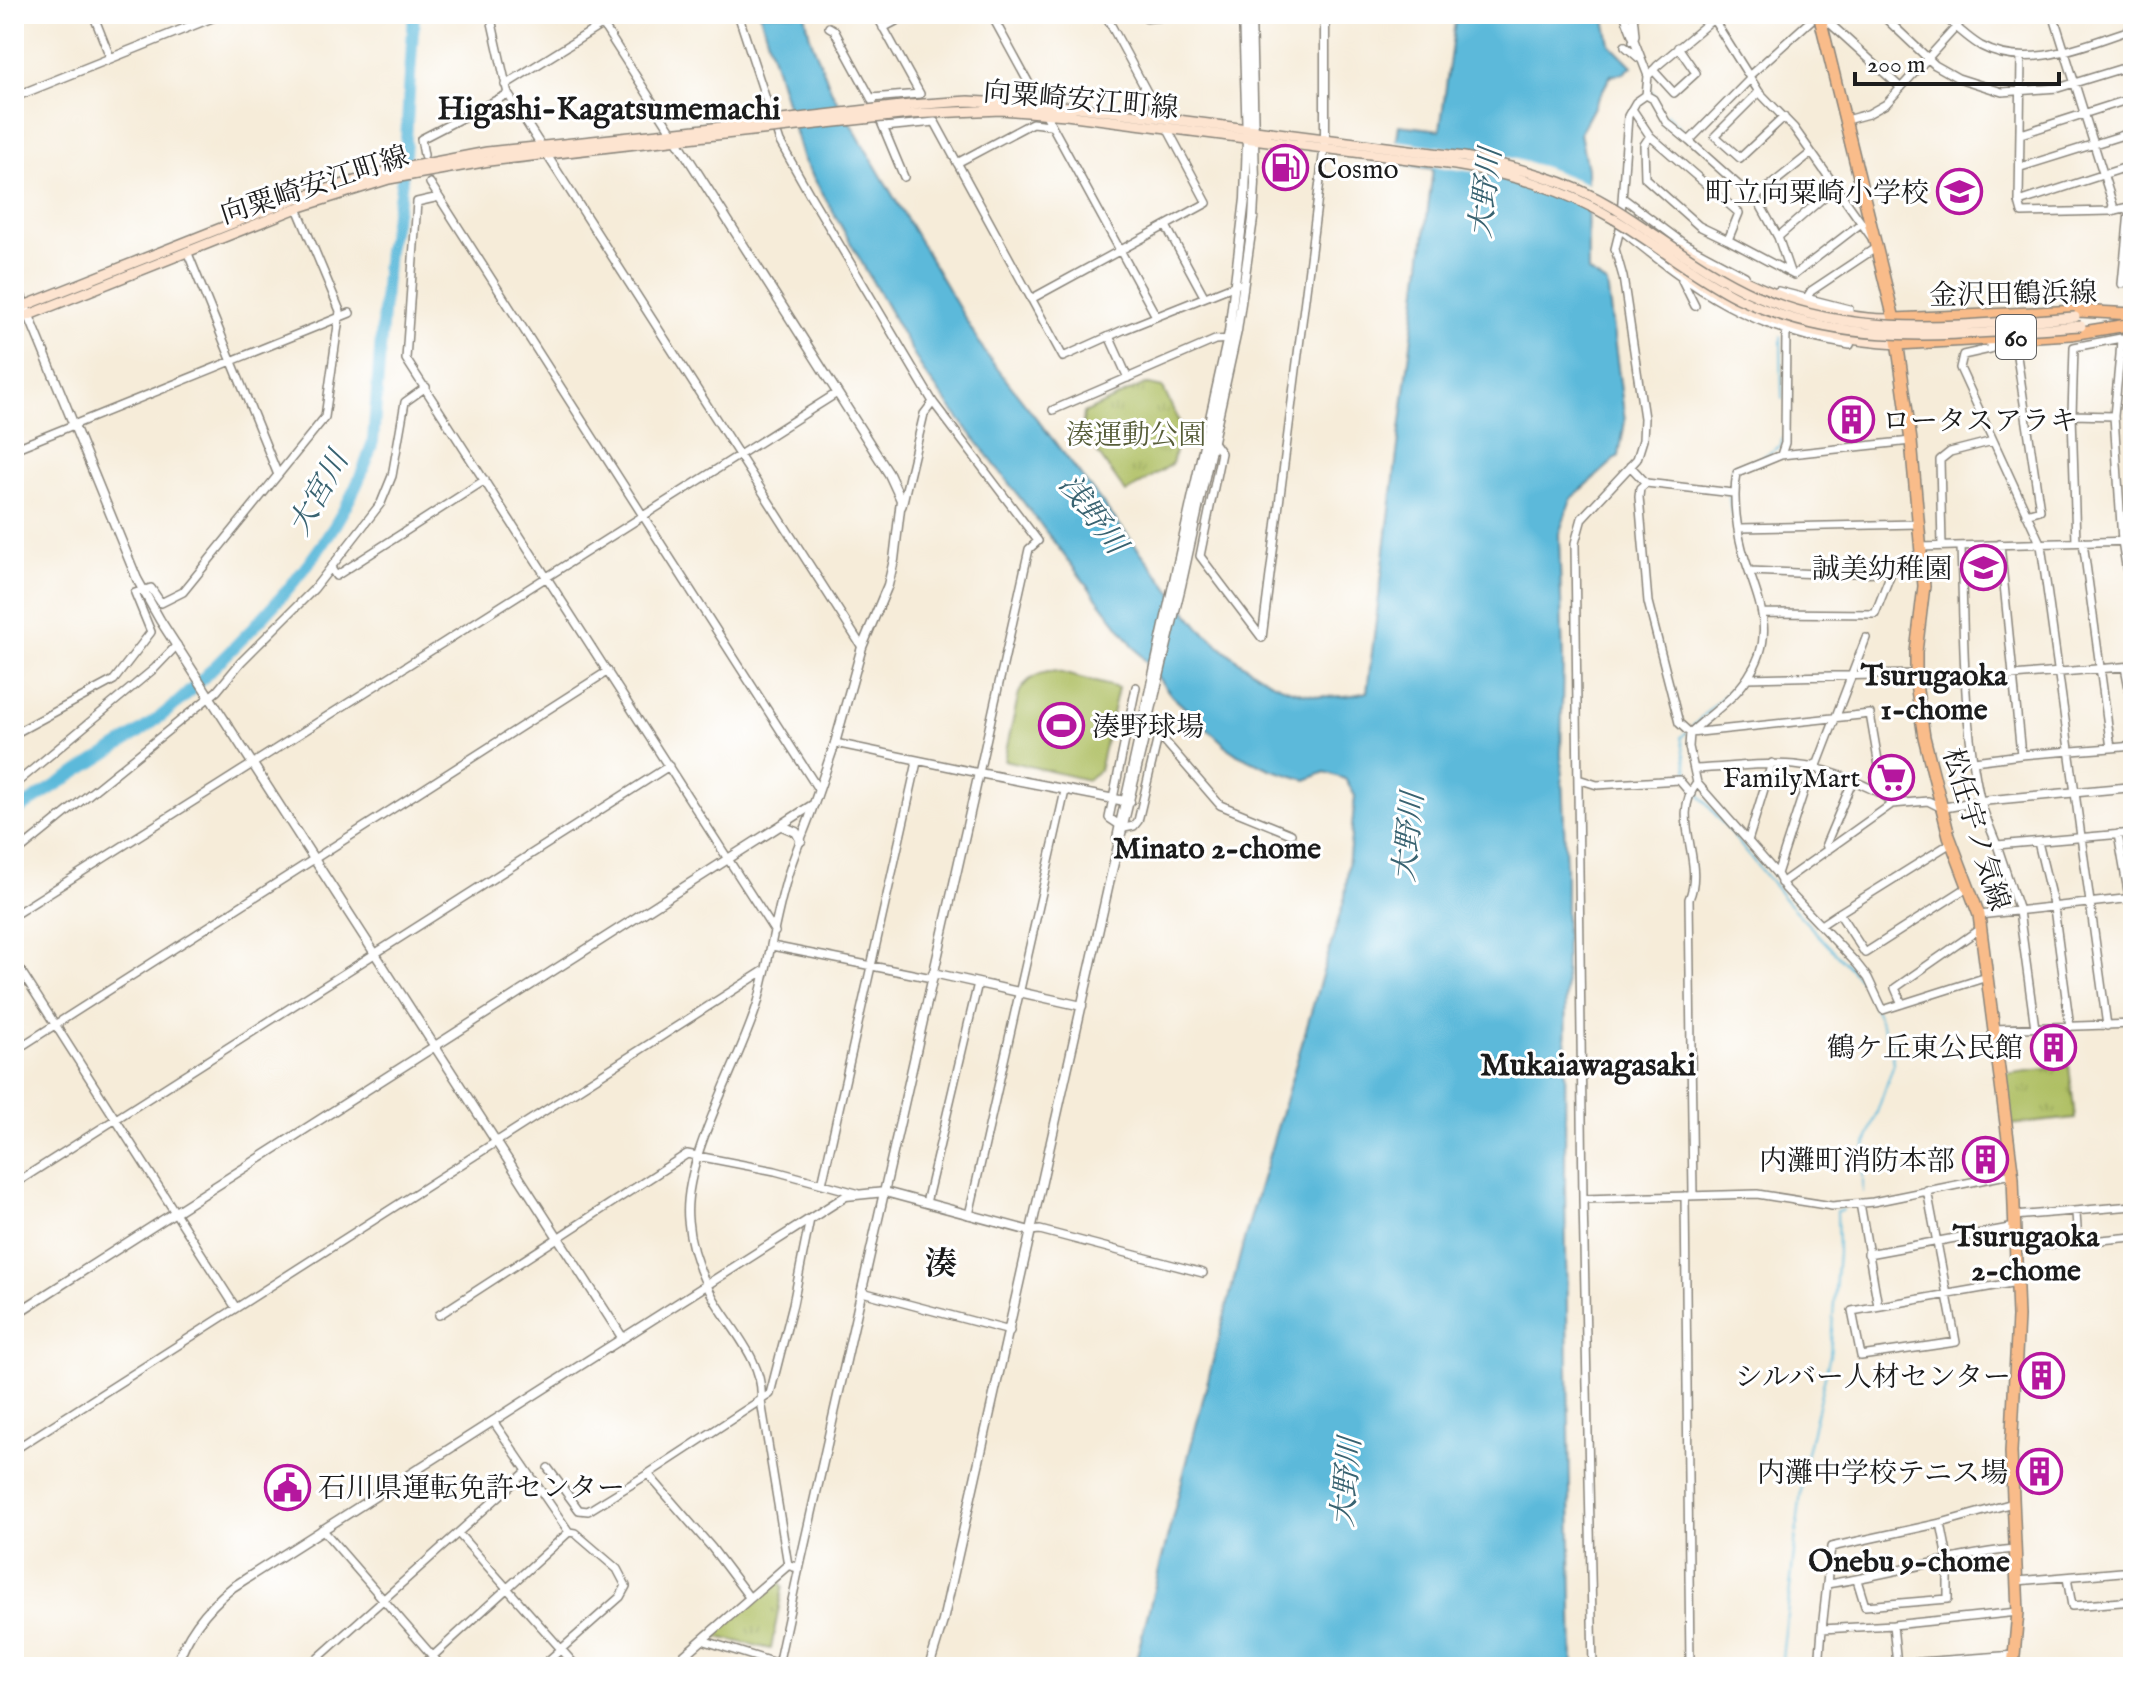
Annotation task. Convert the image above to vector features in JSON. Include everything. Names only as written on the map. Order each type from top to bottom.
[{"type":"main road","name":"松任宇ノ気線","points":[[1819,15],[1894,319],[1911,441],[1924,586],[1916,679],[1924,737],[1951,843],[1979,915],[2013,1178],[2017,1282],[2011,1452],[2018,1612],[2014,1661]]},
{"type":"main road","name":"向粟崎安江町線","points":[[1043,109],[1167,128],[1251,134]]},
{"type":"main road","name":"向粟崎安江町線","points":[[14,321],[26,310],[294,199],[417,168],[543,150],[910,110],[1043,109],[1161,118],[1325,144],[1502,164],[1552,178],[1599,198],[1751,294],[1837,322],[1887,327],[2116,315]]},
{"type":"main road","name":"向粟崎安江町線","points":[[1344,146],[1521,178],[1561,191],[1593,206],[1735,296],[1822,328],[1903,335],[2133,324]]},
{"type":"main road","name":"向粟崎安江町線","points":[[14,310],[26,310],[187,251],[354,184]]},
{"type":"main road","points":[[1658,237],[1780,297],[1849,314],[1894,319]]},
{"type":"main road","points":[[1646,238],[1685,277],[1774,321],[1813,332],[1898,344]]},
{"type":"main road","name":"金沢田鶴浜線","points":[[1894,319],[2078,311],[2133,314]]},
{"type":"main road","name":"金沢田鶴浜線","points":[[1898,344],[2071,334],[2133,324]]},
{"type":"street","points":[[93,14],[110,57]]},
{"type":"street","points":[[14,97],[221,14]]},
{"type":"street","points":[[490,14],[508,94],[862,647]]},
{"type":"street","points":[[596,14],[603,18],[674,136],[898,489],[901,500],[888,585],[862,647],[835,743],[787,876],[758,1003],[699,1154],[688,1195],[687,1215],[692,1250],[706,1284],[750,1356],[763,1385],[761,1401],[788,1565]]},
{"type":"street","points":[[505,85],[603,18],[619,14]]},
{"type":"street","points":[[738,14],[780,142],[894,341],[933,402],[1038,541],[1029,549],[778,1665]]},
{"type":"street","points":[[871,98],[920,94],[876,14]]},
{"type":"street","points":[[883,28],[909,14]]},
{"type":"street","points":[[991,14],[1156,316]]},
{"type":"street","points":[[1105,14],[1161,118]]},
{"type":"street","points":[[1146,14],[1147,18],[1187,14]]},
{"type":"street","points":[[1243,14],[1251,134]]},
{"type":"street","points":[[929,1667],[943,1621],[1010,1331],[1122,827],[1152,677],[1213,442],[1253,219],[1251,14]]},
{"type":"street","points":[[1213,442],[1221,453],[1200,556],[1262,638],[1325,144],[1325,14]]},
{"type":"street","points":[[1624,14],[1641,59],[1651,73],[1674,93],[1696,73],[1678,47]]},
{"type":"street","points":[[1633,14],[1633,41]]},
{"type":"street","points":[[1881,14],[1927,58],[1958,78],[2002,92],[2042,90],[2133,65]]},
{"type":"street","points":[[1942,14],[1982,46],[2021,57],[2049,56],[2133,29]]},
{"type":"street","points":[[1846,120],[1868,114],[1886,104],[1968,14]]},
{"type":"street","points":[[2020,14],[2046,14]]},
{"type":"street","points":[[2053,14],[2113,205],[2111,211]]},
{"type":"street","points":[[1691,140],[1750,77],[1819,15],[1900,87]]},
{"type":"street","points":[[1593,1667],[1583,1199],[1575,543],[1582,518],[1637,459],[1643,440],[1644,418],[1623,277],[1615,249],[1620,229],[1628,116],[1646,95],[1651,73],[1711,16],[1759,92],[1784,117],[1876,245],[1811,291],[1806,299]]},
{"type":"street","points":[[829,27],[834,30],[871,98],[904,177]]},
{"type":"street","points":[[1625,46],[1641,59]]},
{"type":"street","points":[[2021,57],[2019,202],[2022,213],[2130,210],[2122,284],[2133,284]]},
{"type":"street","points":[[1759,92],[1715,136],[1740,158],[1784,117]]},
{"type":"street","points":[[424,155],[421,139],[508,94]]},
{"type":"street","points":[[1646,95],[1653,99],[1666,122],[1691,140],[1745,191],[1756,197],[1778,237],[1792,274],[1793,295]]},
{"type":"street","points":[[2021,134],[2133,98]]},
{"type":"street","points":[[1632,109],[1650,136],[1739,213],[1728,240]]},
{"type":"street","points":[[884,127],[935,122],[1063,357],[1240,283]]},
{"type":"street","points":[[957,163],[1032,123],[1050,125]]},
{"type":"street","points":[[1031,299],[1207,203],[1167,128]]},
{"type":"street","points":[[2021,167],[2133,132]]},
{"type":"street","points":[[1650,136],[1644,145],[1645,178],[1699,226],[1792,274]]},
{"type":"street","points":[[1756,197],[1811,153]]},
{"type":"street","points":[[2019,202],[2133,165]]},
{"type":"street","points":[[430,183],[818,789]]},
{"type":"street","points":[[1778,237],[1834,188]]},
{"type":"street","points":[[439,197],[417,202],[406,359],[775,932]]},
{"type":"street","points":[[1623,198],[1683,243],[1763,285],[1849,309],[1849,314]]},
{"type":"street","points":[[14,734],[114,680],[151,632],[135,593],[151,588],[161,603],[183,592],[325,417],[340,311],[297,208]]},
{"type":"street","points":[[1792,274],[1860,224]]},
{"type":"street","points":[[1166,226],[1204,296]]},
{"type":"street","points":[[1620,229],[1706,296],[1752,319],[1814,340],[1850,345],[1852,339]]},
{"type":"street","points":[[187,251],[278,475]]},
{"type":"street","points":[[1685,277],[1695,306]]},
{"type":"street","points":[[14,279],[120,542],[143,589],[622,1337]]},
{"type":"street","points":[[14,449],[350,313]]},
{"type":"street","points":[[1781,455],[1785,443],[1786,331]]},
{"type":"street","points":[[1109,336],[1128,378]]},
{"type":"street","points":[[2111,748],[2080,542],[2072,415],[2074,347],[2121,338],[2114,416],[2122,541],[2133,609]]},
{"type":"street","points":[[1053,410],[1215,340],[1231,339]]},
{"type":"street","points":[[1127,801],[1158,686],[1231,339]]},
{"type":"street","points":[[1990,339],[1988,351],[1963,355],[1959,363],[2041,545],[2107,1026]]},
{"type":"street","points":[[2015,343],[2040,510],[2026,514]]},
{"type":"street","points":[[2120,355],[2133,354]]},
{"type":"street","points":[[14,855],[209,694],[275,631],[331,568],[381,503],[392,476],[405,402],[426,387]]},
{"type":"street","points":[[14,915],[837,393]]},
{"type":"street","points":[[899,516],[924,414],[933,402]]},
{"type":"street","points":[[2072,415],[2114,416]]},
{"type":"street","points":[[1688,731],[1748,678],[1762,650],[1763,613],[1744,556],[1733,493],[1737,473],[1781,455],[1911,441]]},
{"type":"street","points":[[1942,546],[1940,460],[1950,452],[1993,441]]},
{"type":"street","points":[[1630,466],[1646,483],[1733,493]]},
{"type":"street","points":[[331,568],[336,576],[485,480]]},
{"type":"street","points":[[1646,483],[1640,488],[1639,497],[1648,602],[1673,709],[1679,723],[1688,731],[1694,769],[1694,788],[1685,804],[1696,884],[1689,899],[1690,1667]]},
{"type":"street","points":[[1740,528],[1918,524]]},
{"type":"street","points":[[1750,570],[1818,574],[1882,572],[1920,550],[1942,546],[2133,541]]},
{"type":"street","points":[[2000,544],[2021,755]]},
{"type":"street","points":[[1961,546],[1966,679],[1974,761],[1981,801],[2019,911],[2035,1028]]},
{"type":"street","points":[[1763,613],[1875,614],[1893,568]]},
{"type":"street","points":[[1777,874],[1812,766],[1818,763],[1866,638]]},
{"type":"street","points":[[14,785],[178,646]]},
{"type":"street","points":[[1748,678],[1966,679],[2129,667],[2133,709]]},
{"type":"street","points":[[14,1051],[608,671]]},
{"type":"street","points":[[1136,687],[1109,818],[1122,827],[1134,826],[1138,821],[1157,741],[1163,739],[1220,805],[1291,834]]},
{"type":"street","points":[[1688,731],[1870,714],[1884,795]]},
{"type":"street","points":[[835,743],[917,762],[1127,801]]},
{"type":"street","points":[[1974,761],[2133,746]]},
{"type":"street","points":[[822,1184],[917,762]]},
{"type":"street","points":[[1694,769],[1772,763],[1812,766],[1853,780],[1884,795],[1892,804]]},
{"type":"street","points":[[1748,841],[1772,763]]},
{"type":"street","points":[[14,1184],[669,766]]},
{"type":"street","points":[[1578,779],[1597,785],[1679,780],[1694,788],[1748,841],[1777,874],[1781,883],[1854,961],[1868,978],[1883,1010],[1987,977]]},
{"type":"street","points":[[1828,850],[1826,844],[1853,780]]},
{"type":"street","points":[[1781,883],[1892,804],[1928,801],[1942,808],[1981,801],[2133,787]]},
{"type":"street","points":[[969,1215],[1065,791]]},
{"type":"street","points":[[14,1315],[814,804]]},
{"type":"street","points":[[781,826],[792,829],[801,841]]},
{"type":"street","points":[[1997,845],[2133,833]]},
{"type":"street","points":[[2118,834],[2133,920]]},
{"type":"street","points":[[2038,842],[2054,908],[2070,1027]]},
{"type":"street","points":[[1821,925],[1951,843]]},
{"type":"street","points":[[1854,961],[1968,887]]},
{"type":"street","points":[[1979,915],[2131,898]]},
{"type":"street","points":[[1839,913],[1865,953]]},
{"type":"street","points":[[1902,1004],[1895,988],[1981,928]]},
{"type":"street","points":[[772,946],[871,967],[978,983],[1082,1006]]},
{"type":"street","points":[[14,960],[236,1308]]},
{"type":"street","points":[[14,1450],[765,970]]},
{"type":"street","points":[[926,1203],[978,983]]},
{"type":"street","points":[[1994,1029],[2133,1024]]},
{"type":"street","points":[[439,1315],[687,1154],[699,1154],[856,1193]]},
{"type":"street","points":[[1583,1199],[1757,1194],[1828,1206],[1860,1203],[2006,1175],[2013,1178]]},
{"type":"street","points":[[1927,1190],[1948,1295],[1956,1342],[1861,1356],[1852,1311],[1948,1295],[2017,1282]]},
{"type":"street","points":[[176,1667],[194,1629],[217,1600],[233,1587],[846,1196],[885,1192],[1203,1273]]},
{"type":"street","points":[[1860,1203],[1878,1306]]},
{"type":"street","points":[[1868,1254],[2015,1222],[2133,1206]]},
{"type":"street","points":[[2076,1213],[2078,1242]]},
{"type":"street","points":[[548,1468],[579,1510],[588,1511],[770,1394],[810,1218]]},
{"type":"street","points":[[2016,1248],[2133,1237]]},
{"type":"street","points":[[862,1292],[1010,1331]]},
{"type":"street","points":[[493,1421],[569,1532],[575,1533],[617,1569],[626,1586],[620,1597],[541,1667]]},
{"type":"street","points":[[311,1666],[526,1472]]},
{"type":"street","points":[[648,1474],[712,1548],[749,1597]]},
{"type":"street","points":[[1819,1667],[1831,1547],[1941,1523],[2013,1503]]},
{"type":"street","points":[[1857,1580],[1865,1606],[1948,1599],[1948,1559],[1941,1523]]},
{"type":"street","points":[[322,1529],[442,1667]]},
{"type":"street","points":[[421,1667],[569,1532]]},
{"type":"street","points":[[458,1533],[577,1667]]},
{"type":"street","points":[[1827,1584],[1973,1553],[2015,1549]]},
{"type":"street","points":[[788,1565],[799,1568]]},
{"type":"street","points":[[671,1667],[788,1565]]},
{"type":"street","points":[[2017,1581],[2133,1571]]},
{"type":"street","points":[[2067,1578],[2072,1606],[2133,1601]]},
{"type":"street","points":[[1822,1629],[2018,1612]]},
{"type":"street","points":[[1893,1625],[1897,1665]]},
{"type":"street","points":[[702,1640],[788,1667]]},
{"type":"street","points":[[1853,1667],[2014,1661]]},
{"type":"green space","name":"湊運動公園","points":[[1145,384],[1163,388],[1181,426],[1172,464],[1126,493],[1082,431],[1084,413]]},
{"type":"green space","name":"湊野球場","points":[[1054,671],[1118,688],[1099,771],[1087,780],[1004,760],[1019,693],[1034,677]]},
{"type":"green space","points":[[2069,1066],[2075,1118],[2010,1125],[2003,1074]]},
{"type":"green space","points":[[777,1580],[783,1586],[771,1649],[717,1637],[716,1633]]},
{"type":"water","points":[[760,14],[805,14],[810,37],[832,92],[986,354],[1200,628],[1255,673],[1296,692],[1318,696],[1367,692],[1433,169],[1388,163],[1396,145],[1399,125],[1440,130],[1456,14],[1604,14],[1610,44],[1632,66],[1624,73],[1611,75],[1580,133],[1587,169],[1588,272],[1607,284],[1625,421],[1619,456],[1571,499],[1559,534],[1563,661],[1561,754],[1566,867],[1565,1189],[1573,1667],[1134,1667],[1244,1240],[1345,897],[1355,796],[1345,779],[1325,772],[1306,780],[1270,769],[1233,752],[1172,696],[925,374],[803,159]]},
{"type":"pier","points":[[1393,140],[1501,155],[1545,167],[1591,185],[1592,210],[1543,189],[1476,172],[1385,160]]},
{"type":"waterway","name":"大宮川","points":[[14,813],[133,737],[182,699],[286,591],[329,535],[347,505],[373,441],[388,250],[405,155],[414,14]]},
{"type":"waterway","points":[[1651,90],[1656,98]]},
{"type":"waterway","points":[[1666,114],[1687,135]]},
{"type":"waterway","points":[[1781,337],[1782,399]]},
{"type":"waterway","points":[[1731,488],[1734,465],[1770,452],[1781,445],[1782,437]]},
{"type":"waterway","points":[[1729,497],[1732,516]]},
{"type":"waterway","points":[[1758,647],[1760,630]]},
{"type":"waterway","points":[[1693,726],[1746,674]]},
{"type":"waterway","points":[[1686,733],[1681,737],[1689,777],[1694,786]]},
{"type":"waterway","points":[[1697,792],[1788,903],[1862,981],[1891,1044],[1894,1063],[1863,1153],[1863,1192]]},
{"type":"waterway","points":[[1781,1667],[1804,1465],[1830,1355],[1838,1252],[1837,1211],[1843,1210]]},
{"type":"place","name":"Cosmo","points":[[1286,168]]},
{"type":"place","name":"町立向粟崎小学校","points":[[1960,192]]},
{"type":"place","name":"ロータスアラキ","points":[[1851,420]]},
{"type":"place","name":"誠美幼稚園","points":[[1983,568]]},
{"type":"place","name":"湊野球場","points":[[1061,726]]},
{"type":"place","name":"FamilyMart","points":[[1891,777]]},
{"type":"place","name":"鶴ケ丘東公民館","points":[[2054,1047]]},
{"type":"place","name":"内灘町消防本部","points":[[1986,1160]]},
{"type":"place","name":"シルバー人材センター","points":[[2042,1376]]},
{"type":"place","name":"内灘中学校テニス場","points":[[2039,1472]]},
{"type":"place","name":"石川県運転免許センター","points":[[287,1487]]},
{"type":"district","name":"Higashi-Kagatsumemachi","points":[[609,108]]},
{"type":"district","name":"Tsurugaoka 1-chome","points":[[1934,692]]},
{"type":"district","name":"Minato 2-chome","points":[[1217,848]]},
{"type":"district","name":"Mukaiawagasaki","points":[[1588,1064]]},
{"type":"district","name":"Tsurugaoka 2-chome","points":[[2026,1253]]},
{"type":"district","name":"湊","points":[[941,1263]]},
{"type":"district","name":"Onebu 9-chome","points":[[1909,1561]]},
{"type":"water label","name":"大野川","points":[[1485,193]]},
{"type":"water label","name":"浅野川","points":[[1093,514]]},
{"type":"water label","name":"大野川","points":[[1408,837]]},
{"type":"water label","name":"大野川","points":[[1346,1482]]}]
